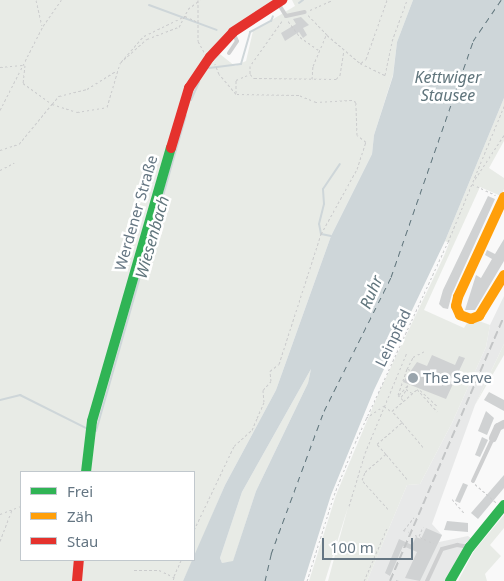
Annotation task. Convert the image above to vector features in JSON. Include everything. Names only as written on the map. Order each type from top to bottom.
[{"type":"main road","name":"Werdener Straße","points":[[86,471],[92,421],[183,104],[197,73],[210,56],[233,32],[280,1]]},
{"type":"main road","points":[[504,197],[458,298],[456,306],[460,315],[471,319],[479,316],[504,275]]},
{"type":"main road","points":[[450,581],[470,547],[504,505]]},
{"type":"main road","points":[[77,581],[79,561]]},
{"type":"street","points":[[493,438],[498,427],[504,424]]},
{"type":"lane","points":[[280,1],[286,16],[305,12]]},
{"type":"lane","points":[[229,53],[237,41],[233,32]]},
{"type":"lane","points":[[474,482],[493,438]]},
{"type":"lane","points":[[427,581],[442,549],[457,545],[470,547]]},
{"type":"path","points":[[36,0],[43,26]]},
{"type":"path","points":[[0,110],[43,26],[61,0]]},
{"type":"path","points":[[332,0],[305,12],[326,35],[360,63],[385,75],[392,41],[406,0]]},
{"type":"path","points":[[360,63],[366,59],[387,0]]},
{"type":"path","points":[[120,63],[147,39],[179,27],[185,16],[199,1]]},
{"type":"path","points":[[195,528],[234,446],[252,430],[264,402],[263,390],[271,381],[270,371],[279,364],[302,299],[321,234],[357,169],[366,142],[357,135],[356,102],[352,100],[316,102],[299,95],[236,94],[219,74],[210,56],[198,40],[199,1]]},
{"type":"path","points":[[24,65],[23,83],[52,104],[77,112],[107,107],[116,71],[120,63],[144,36],[185,16]]},
{"type":"path","points":[[185,16],[198,22]]},
{"type":"path","points":[[250,74],[250,66],[286,16],[300,37],[320,50]]},
{"type":"path","points":[[312,79],[313,66],[326,35]]},
{"type":"path","points":[[236,94],[236,80],[250,74],[268,81],[336,79],[340,75],[344,50]]},
{"type":"path","points":[[0,67],[24,65]]},
{"type":"path","points":[[0,150],[19,144],[59,96],[87,89],[116,71]]},
{"type":"path","name":"Leinpfad","points":[[307,581],[334,495],[366,419],[474,180],[504,106]]},
{"type":"path","points":[[474,180],[504,135]]},
{"type":"path","points":[[0,170],[14,163]]},
{"type":"path","points":[[472,184],[504,197]]},
{"type":"path","points":[[398,395],[413,357],[425,351]]},
{"type":"path","points":[[349,506],[384,406],[407,352]]},
{"type":"path","points":[[408,369],[413,371]]},
{"type":"path","points":[[396,385],[400,386]]},
{"type":"path","points":[[398,395],[408,385],[401,398]]},
{"type":"path","points":[[406,389],[412,393]]},
{"type":"path","points":[[392,411],[417,389]]},
{"type":"path","points":[[417,389],[424,391],[437,406]]},
{"type":"path","points":[[417,389],[437,411]]},
{"type":"path","points":[[398,395],[404,401]]},
{"type":"path","points":[[366,419],[384,406]]},
{"type":"path","points":[[384,406],[392,411],[424,448]]},
{"type":"path","points":[[402,422],[377,444],[408,480]]},
{"type":"path","points":[[386,454],[365,472],[362,480],[388,509]]},
{"type":"path","points":[[474,482],[490,497]]},
{"type":"path","points":[[452,499],[464,513]]},
{"type":"path","points":[[0,514],[20,506]]},
{"type":"path","points":[[0,541],[12,510]]},
{"type":"path","points":[[409,528],[408,532],[404,530],[414,516]]},
{"type":"path","points":[[419,537],[423,527]]},
{"type":"path","points":[[364,581],[387,528]]},
{"type":"path","points":[[416,535],[434,543]]},
{"type":"path","points":[[424,539],[426,535]]},
{"type":"path","points":[[173,581],[181,561]]},
{"type":"path","points":[[134,570],[159,570],[174,577]]},
{"type":"shaded area","points":[[0,0],[279,0],[216,51],[235,66],[246,61],[253,31],[295,6],[292,0],[413,0],[397,42],[393,75],[374,135],[372,154],[331,236],[276,390],[225,485],[195,556],[195,471],[89,471],[87,425],[82,471],[20,471],[20,561],[75,561],[74,581],[0,581]]},
{"type":"shaded area","points":[[504,98],[504,141],[489,168],[504,178],[504,189],[501,196],[480,187],[424,310],[464,328],[467,323],[479,321],[490,325],[486,347],[452,423],[420,484],[407,485],[367,581],[328,581],[348,507],[325,581],[309,581],[336,495],[379,392],[444,256],[449,243],[445,241]]},
{"type":"shaded area","points":[[504,296],[504,344],[475,405],[432,524],[442,535],[439,542],[468,536],[472,539],[447,581],[367,581],[407,485],[420,484],[452,423],[486,347],[490,325]]},
{"type":"shaded area","points":[[504,344],[504,355],[475,405]]},
{"type":"shaded area","points":[[311,369],[308,383],[256,491],[233,562],[222,563],[220,558],[242,492]]},
{"type":"shaded area","points":[[504,515],[504,528],[490,545],[501,556],[485,574],[487,581],[458,581],[474,551]]},
{"type":"shaded area","points":[[82,561],[193,561],[183,581],[80,581]]},
{"type":"water","name":"Kettwiger Stausee","points":[[413,0],[504,0],[504,98],[445,241],[374,390],[331,495],[304,581],[183,581],[192,561],[195,561],[195,554],[225,485],[276,390],[331,236],[372,154],[374,135],[393,76],[397,42]],"holes":[[[311,369],[308,383],[256,491],[233,561],[222,563],[220,558],[242,492]]]},
{"type":"building","points":[[301,17],[309,25],[303,28],[307,35],[303,38],[299,32],[285,41],[281,33],[296,24],[293,19]]},
{"type":"building","points":[[488,196],[495,199],[452,294],[448,309],[443,308],[439,304],[443,290]]},
{"type":"building","points":[[504,239],[504,261],[475,310],[465,310],[476,275],[481,278],[492,259],[485,255],[487,250],[495,254]]},
{"type":"building","points":[[432,355],[455,365],[459,356],[465,358],[446,399],[403,382],[417,362],[427,366]]},
{"type":"building","points":[[489,392],[504,400],[504,411],[484,400]]},
{"type":"building","points":[[486,411],[494,418],[487,435],[478,431]]},
{"type":"building","points":[[482,437],[488,440],[480,457],[475,455]]},
{"type":"building","points":[[504,475],[504,488],[478,519],[471,513]]},
{"type":"building","points":[[463,483],[468,485],[460,503],[455,501]]},
{"type":"building","points":[[447,521],[468,523],[468,532],[444,530]]},
{"type":"building","points":[[426,528],[442,535],[420,581],[405,578],[417,552],[403,546],[390,576],[385,573],[399,539],[412,545],[416,537],[421,539]]},
{"type":"waterway","points":[[299,3],[303,0]]},
{"type":"waterway","points":[[149,5],[217,30]]},
{"type":"waterway","points":[[209,68],[241,64],[250,32],[271,21],[273,16]]},
{"type":"waterway","name":"Wiesenbach","points":[[191,100],[199,82]]},
{"type":"waterway","name":"Wiesenbach","points":[[96,431],[186,116]]},
{"type":"waterway","points":[[331,236],[321,234],[319,224],[324,204],[323,189],[340,164]]},
{"type":"waterway","name":"Wiesenbach","points":[[0,400],[20,395],[86,428]]},
{"type":"ferry route","points":[[265,581],[271,554],[324,411],[391,277],[473,41],[501,0]]},
{"type":"railway","points":[[390,581],[504,316]]},
{"type":"traffic: fast","points":[[86,471],[92,421],[171,148]]},
{"type":"traffic: fast","points":[[450,581],[470,547],[504,505]]},
{"type":"traffic: slow","points":[[504,197],[458,297],[456,306],[460,315],[471,319],[479,316],[504,275]]},
{"type":"traffic: jam","points":[[171,148],[189,88],[210,57],[233,32],[282,0]]},
{"type":"traffic: jam","points":[[77,581],[79,561]]},
{"type":"place","name":"The Serve","points":[[413,378]]},
{"type":"water label","name":"Ruhr","points":[[371,292]]}]
